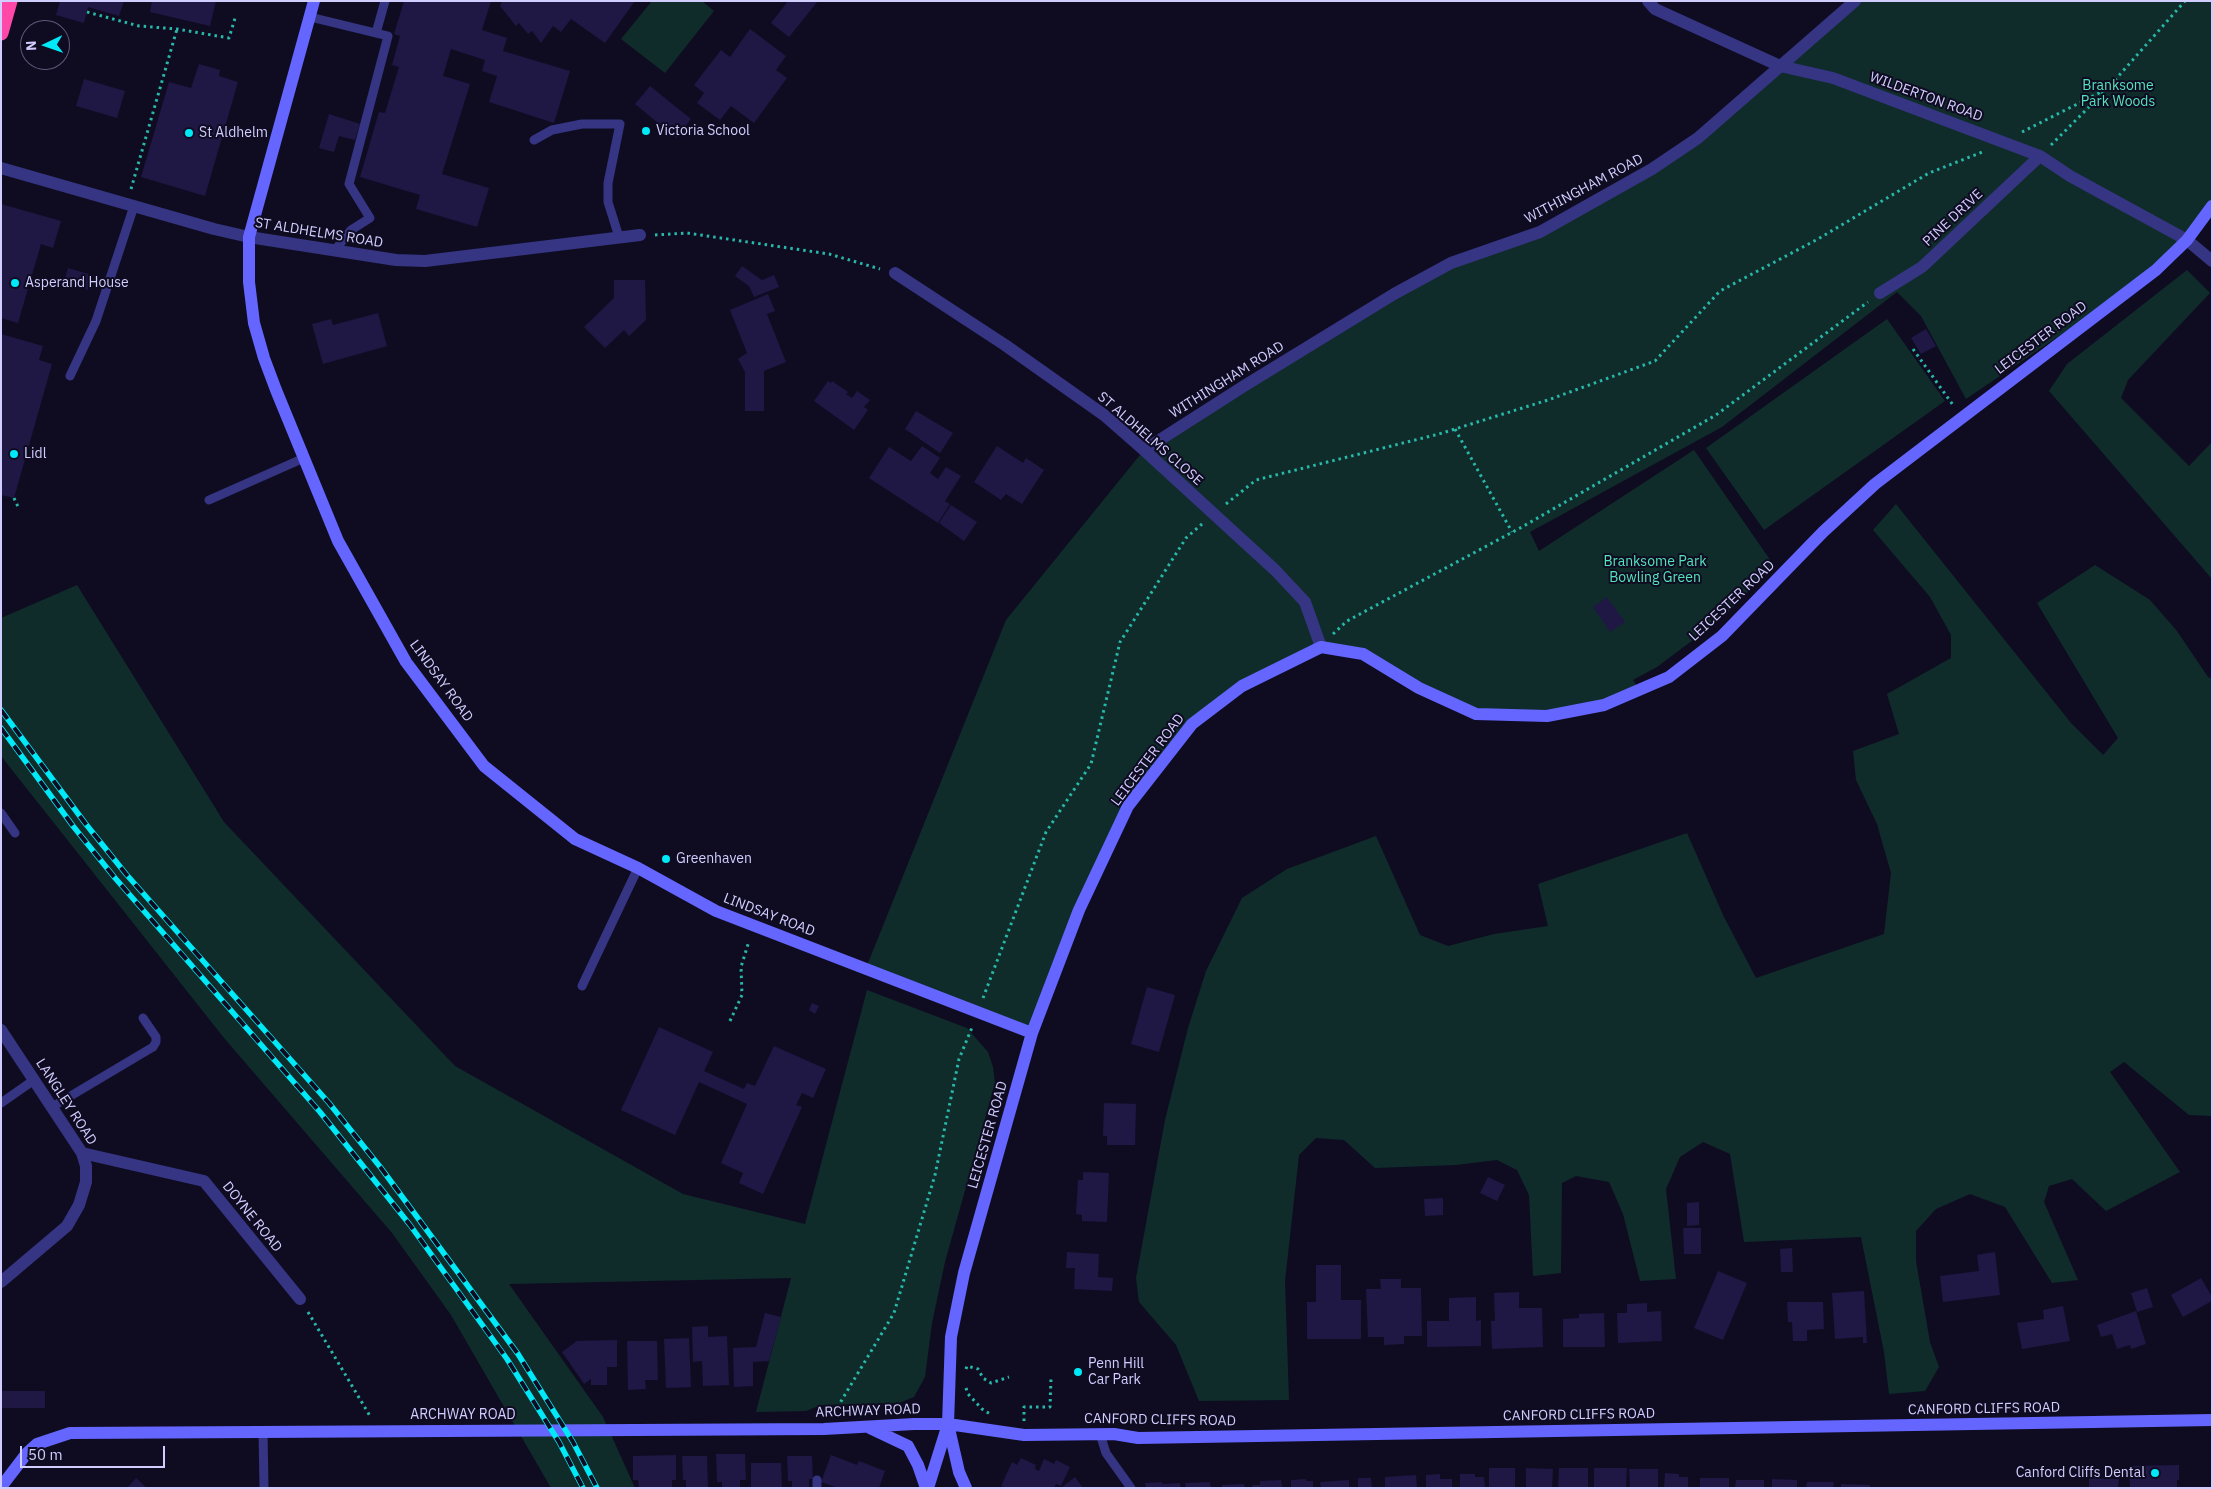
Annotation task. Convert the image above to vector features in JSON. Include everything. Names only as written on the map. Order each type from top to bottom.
[{"type":"highway","points":[[1,33],[10,1]]},
{"type":"street","name":"LINDSAY ROAD","points":[[314,1],[249,237],[249,282],[254,323],[276,390],[338,541],[406,662],[484,766],[575,839],[638,868],[716,911],[1032,1033]]},
{"type":"street","name":"WILDERTON ROAD","points":[[1648,1],[1655,9],[1780,66],[1833,78],[2040,156],[2070,176],[2187,240],[2212,261]]},
{"type":"street","name":"WITHINGHAM ROAD","points":[[1144,450],[1244,386],[1402,290],[1451,263],[1540,232],[1652,170],[1698,138],[1855,1]]},
{"type":"street","name":"PINE DRIVE","points":[[1880,293],[1922,267],[2040,156]]},
{"type":"street","name":"ST ALDHELMS ROAD","points":[[1,168],[249,237],[396,260],[424,261],[640,235]]},
{"type":"street","name":"LEICESTER ROAD","points":[[948,1424],[950,1337],[960,1291],[1032,1033],[1079,910],[1128,806],[1192,724],[1242,686],[1320,647],[1363,654],[1419,688],[1476,714],[1547,716],[1604,705],[1669,677],[1722,636],[1823,532],[1875,484],[2156,270],[2187,240],[2212,206]]},
{"type":"street","name":"ST ALDHELMS CLOSE","points":[[895,274],[923,287],[1104,415],[1144,450],[1275,570],[1305,602],[1320,647]]},
{"type":"street","name":"LANGLEY ROAD","points":[[1,1030],[82,1152],[86,1166],[86,1182],[79,1205],[67,1226],[1,1282]]},
{"type":"street","name":"DOYNE ROAD","points":[[82,1152],[204,1181],[300,1299]]},
{"type":"street","name":"CANFORD CLIFFS ROAD","points":[[948,1424],[1024,1435],[1100,1434],[1138,1438],[2212,1420]]},
{"type":"street","name":"ARCHWAY ROAD","points":[[1,1487],[27,1453],[37,1444],[70,1433],[869,1428],[914,1424],[948,1424]]},
{"type":"street","points":[[927,1488],[948,1424]]},
{"type":"street","points":[[948,1424],[959,1472],[966,1488]]},
{"type":"street","points":[[869,1428],[908,1446],[927,1488]]},
{"type":"lane","points":[[376,33],[385,1]]},
{"type":"lane","points":[[310,17],[388,36],[349,184],[370,218],[350,230],[335,250]]},
{"type":"lane","points":[[534,140],[552,130],[582,124],[620,124],[608,183],[608,202],[619,237]]},
{"type":"lane","points":[[70,376],[96,321],[130,205]]},
{"type":"lane","points":[[209,500],[304,458]]},
{"type":"lane","points":[[1,813],[15,834]]},
{"type":"lane","points":[[582,986],[638,868]]},
{"type":"lane","points":[[52,1107],[153,1047],[156,1037],[143,1018]]},
{"type":"lane","points":[[1,1103],[34,1080]]},
{"type":"lane","points":[[263,1432],[264,1488]]},
{"type":"lane","points":[[1100,1434],[1106,1453],[1131,1488]]},
{"type":"path","points":[[2040,156],[2107,89],[2185,1]]},
{"type":"path","points":[[87,12],[139,26],[177,29],[229,38],[236,15]]},
{"type":"path","points":[[130,205],[177,29]]},
{"type":"path","points":[[640,235],[697,234],[829,254],[895,274]]},
{"type":"path","points":[[1320,647],[1348,621],[1512,532],[1716,415],[1880,293]]},
{"type":"path","points":[[1913,349],[1949,398]]},
{"type":"path","points":[[1455,429],[1512,532]]},
{"type":"path","points":[[14,498],[18,509]]},
{"type":"path","points":[[730,1021],[742,994],[741,967],[754,926]]},
{"type":"path","points":[[300,1299],[379,1431]]},
{"type":"path","points":[[966,1376],[966,1366],[978,1369],[983,1378],[991,1383],[1009,1377]]},
{"type":"path","points":[[1024,1435],[1024,1407],[1050,1407],[1051,1378]]},
{"type":"path","points":[[965,1384],[968,1394],[982,1409],[994,1416]]},
{"type":"path","points":[[1016,1421],[1024,1422]]},
{"type":"green space","points":[[652,1],[702,1],[714,11],[665,73],[621,39]]},
{"type":"green space","points":[[1855,1],[2212,1],[2212,206],[2156,270],[1966,399],[1921,316],[1897,292],[1722,427],[1530,532],[1539,551],[1694,450],[1773,564],[1737,604],[1713,625],[1657,667],[1633,680],[1640,691],[1547,716],[1476,714],[1363,654],[1320,647],[1276,669],[1192,724],[1128,806],[1032,1033],[866,968],[1006,620],[1144,450],[1451,263],[1540,232],[1652,169]]},
{"type":"green space","points":[[2187,270],[2210,293],[2128,380],[2121,398],[2189,466],[2212,442],[2212,579],[2049,391],[2067,364]]},
{"type":"green space","points":[[1887,319],[1945,401],[1764,530],[1706,448]]},
{"type":"green space","points":[[1896,504],[2071,723],[2103,755],[2118,738],[2037,603],[2095,565],[2150,600],[2177,631],[2208,677],[2212,679],[2212,1116],[2189,1115],[2124,1062],[2110,1072],[2180,1172],[2106,1211],[2072,1179],[2049,1186],[2044,1202],[2078,1280],[2052,1283],[2005,1207],[1970,1194],[1936,1209],[1916,1231],[1916,1261],[1930,1342],[1939,1367],[1925,1391],[1889,1394],[1884,1352],[1861,1237],[1744,1242],[1730,1154],[1703,1142],[1680,1157],[1666,1189],[1676,1279],[1640,1281],[1623,1214],[1609,1182],[1576,1176],[1562,1183],[1561,1273],[1533,1276],[1529,1195],[1517,1170],[1497,1160],[1456,1165],[1375,1168],[1344,1140],[1316,1138],[1299,1155],[1285,1281],[1289,1400],[1199,1401],[1176,1345],[1139,1302],[1136,1278],[1165,1120],[1188,1028],[1206,971],[1242,898],[1287,869],[1376,836],[1420,935],[1448,946],[1494,934],[1548,926],[1538,884],[1687,833],[1724,917],[1756,978],[1884,934],[1891,873],[1877,824],[1856,780],[1853,751],[1899,734],[1887,694],[1951,658],[1951,635],[1930,597],[1873,530]]},
{"type":"green space","points":[[77,585],[224,822],[455,1066],[683,1194],[805,1224],[867,990],[967,1028],[988,1052],[993,1067],[995,1083],[945,1262],[932,1323],[925,1377],[914,1397],[899,1403],[821,1405],[806,1411],[756,1412],[791,1278],[509,1284],[603,1417],[635,1488],[551,1488],[451,1315],[392,1233],[224,1038],[1,756],[1,618]]},
{"type":"building","points":[[60,1],[124,1],[119,16],[88,7],[84,23],[56,15]]},
{"type":"building","points":[[152,1],[216,1],[210,26],[150,12]]},
{"type":"building","points":[[404,1],[491,1],[482,30],[507,38],[503,51],[570,71],[554,123],[489,102],[497,76],[482,71],[485,60],[451,49],[443,76],[470,84],[442,174],[489,188],[477,227],[416,209],[420,195],[360,177],[379,112],[385,113],[399,67],[392,65],[400,36],[394,34]]},
{"type":"building","points":[[502,1],[635,1],[605,43],[571,19],[561,32],[553,26],[541,43],[532,31],[528,34],[519,23],[516,26],[500,6]]},
{"type":"building","points":[[788,1],[818,1],[789,37],[771,23]]},
{"type":"building","points":[[750,29],[786,56],[776,70],[787,78],[754,123],[731,106],[720,120],[697,103],[704,93],[694,85],[721,50],[730,57]]},
{"type":"building","name":"St Aldhelm","points":[[199,64],[220,70],[219,76],[238,82],[205,196],[141,177],[169,82],[191,88]]},
{"type":"building","points":[[84,79],[125,91],[117,118],[76,106]]},
{"type":"building","points":[[650,86],[691,119],[676,138],[635,104]]},
{"type":"building","points":[[329,114],[360,124],[355,140],[339,136],[334,152],[319,148]]},
{"type":"building","name":"Asperand House","points":[[1,204],[61,221],[53,248],[41,244],[18,323],[1,318]]},
{"type":"building","points":[[742,266],[762,280],[774,275],[779,287],[754,297],[749,286],[735,276]]},
{"type":"building","points":[[68,268],[92,275],[88,290],[64,282]]},
{"type":"building","points":[[614,280],[645,280],[646,320],[629,336],[624,330],[605,348],[584,327],[614,298]]},
{"type":"building","points":[[768,294],[775,311],[767,314],[786,362],[764,371],[764,411],[745,411],[745,372],[738,359],[747,353],[730,310]]},
{"type":"building","points":[[378,313],[387,346],[323,364],[312,324],[331,319],[333,325]]},
{"type":"building","points":[[1926,329],[1936,346],[1921,354],[1911,338]]},
{"type":"building","name":"Lidl","points":[[1,334],[43,346],[39,360],[52,364],[14,498],[1,495]]},
{"type":"building","points":[[828,381],[831,383],[832,381],[848,392],[846,394],[852,398],[857,391],[870,400],[864,407],[868,410],[854,430],[814,401]]},
{"type":"building","points":[[916,411],[953,433],[940,453],[905,429]]},
{"type":"building","points":[[922,446],[940,458],[930,473],[938,479],[946,467],[961,476],[945,501],[950,504],[938,523],[869,478],[889,447],[911,461]]},
{"type":"building","points":[[997,446],[1023,463],[1026,458],[1044,470],[1022,504],[1006,494],[1001,500],[974,482]]},
{"type":"building","points":[[951,505],[977,522],[964,541],[939,523]]},
{"type":"building","points":[[1607,597],[1625,622],[1610,632],[1593,607]]},
{"type":"building","points":[[1147,987],[1175,995],[1159,1052],[1131,1044]]},
{"type":"building","points":[[812,1003],[819,1006],[815,1014],[809,1010]]},
{"type":"building","points":[[659,1027],[713,1052],[704,1071],[744,1089],[747,1083],[755,1086],[774,1046],[826,1069],[813,1098],[802,1093],[796,1105],[802,1107],[763,1194],[739,1183],[743,1173],[721,1163],[747,1104],[699,1082],[675,1135],[621,1110]]},
{"type":"building","points":[[1104,1103],[1136,1104],[1135,1145],[1107,1145],[1107,1136],[1103,1136]]},
{"type":"building","points":[[1083,1172],[1109,1173],[1107,1222],[1082,1221],[1082,1215],[1076,1214],[1078,1180],[1083,1180]]},
{"type":"building","points":[[1488,1177],[1505,1185],[1497,1201],[1480,1193]]},
{"type":"building","points":[[1443,1198],[1443,1215],[1425,1216],[1424,1199]]},
{"type":"building","points":[[1699,1202],[1699,1225],[1687,1226],[1687,1203]]},
{"type":"building","points":[[1683,1228],[1701,1228],[1701,1254],[1684,1254]]},
{"type":"building","points":[[1792,1248],[1793,1272],[1781,1272],[1780,1249]]},
{"type":"building","points":[[1067,1252],[1099,1254],[1098,1277],[1113,1278],[1112,1291],[1074,1289],[1075,1268],[1066,1268]]},
{"type":"building","points":[[1995,1252],[2000,1295],[1943,1302],[1940,1276],[1979,1271],[1977,1255]]},
{"type":"building","points":[[1316,1265],[1341,1265],[1341,1300],[1361,1300],[1361,1339],[1307,1339],[1307,1302],[1316,1302]]},
{"type":"building","points":[[1718,1271],[1747,1283],[1723,1340],[1694,1328]]},
{"type":"building","points":[[2201,1278],[2212,1297],[2212,1301],[2183,1317],[2171,1295]]},
{"type":"building","points":[[1380,1279],[1401,1279],[1401,1288],[1421,1288],[1422,1336],[1404,1336],[1404,1344],[1384,1345],[1384,1337],[1368,1337],[1366,1289],[1381,1289]]},
{"type":"building","points":[[2147,1288],[2153,1307],[2137,1312],[2131,1293]]},
{"type":"building","points":[[1864,1291],[1867,1343],[1863,1343],[1863,1337],[1835,1339],[1832,1293]]},
{"type":"building","points":[[1519,1292],[1519,1308],[1542,1308],[1543,1347],[1492,1349],[1491,1321],[1495,1321],[1494,1293]]},
{"type":"building","points":[[1476,1297],[1476,1321],[1481,1320],[1481,1346],[1427,1347],[1427,1321],[1449,1321],[1449,1298]]},
{"type":"building","points":[[1787,1302],[1823,1302],[1824,1329],[1807,1330],[1807,1341],[1793,1341],[1792,1322],[1788,1322]]},
{"type":"building","points":[[1647,1303],[1647,1312],[1661,1311],[1662,1341],[1618,1343],[1617,1313],[1627,1313],[1627,1304]]},
{"type":"building","points":[[2063,1306],[2070,1341],[2022,1349],[2017,1323],[2044,1319],[2043,1310]]},
{"type":"building","points":[[2136,1311],[2146,1344],[2131,1349],[2130,1345],[2117,1349],[2112,1334],[2101,1337],[2097,1325]]},
{"type":"building","points":[[765,1313],[781,1317],[769,1361],[753,1362],[753,1386],[734,1387],[733,1348],[756,1347]]},
{"type":"building","points":[[1604,1313],[1605,1347],[1563,1347],[1563,1319],[1579,1318],[1579,1314]]},
{"type":"building","points":[[708,1326],[708,1337],[727,1336],[729,1385],[703,1386],[702,1361],[693,1362],[692,1327]]},
{"type":"building","points":[[689,1338],[691,1387],[666,1388],[664,1339]]},
{"type":"building","points":[[617,1340],[617,1367],[607,1367],[607,1385],[591,1385],[591,1379],[584,1384],[562,1352],[577,1341]]},
{"type":"building","points":[[627,1341],[657,1341],[658,1380],[645,1380],[646,1389],[628,1390]]},
{"type":"building","points":[[1,1391],[45,1391],[45,1408],[1,1408]]},
{"type":"building","points":[[716,1454],[745,1454],[746,1480],[740,1480],[740,1488],[722,1488],[722,1482],[717,1482]]},
{"type":"building","points":[[676,1455],[676,1480],[672,1480],[672,1488],[639,1488],[638,1480],[633,1480],[633,1456]]},
{"type":"building","points":[[831,1455],[857,1465],[859,1461],[885,1471],[879,1488],[838,1488],[821,1482]]},
{"type":"building","points":[[682,1456],[707,1456],[708,1488],[686,1488],[686,1480],[683,1480]]},
{"type":"building","points":[[787,1456],[812,1456],[813,1479],[809,1479],[809,1488],[792,1488],[792,1481],[788,1481]]},
{"type":"building","points":[[1021,1458],[1036,1465],[1035,1469],[1039,1471],[1044,1459],[1054,1464],[1056,1460],[1070,1467],[1061,1486],[1056,1484],[1054,1488],[1006,1488],[1001,1486],[1012,1462],[1017,1465]]},
{"type":"building","points":[[751,1463],[781,1463],[782,1488],[751,1488]]},
{"type":"building","name":"Canford Cliffs Dental","points":[[2179,1465],[2177,1488],[2130,1488],[2129,1466]]},
{"type":"building","points":[[1489,1468],[1515,1468],[1515,1488],[1489,1488]]},
{"type":"building","points":[[1526,1468],[1553,1469],[1552,1488],[1526,1488]]},
{"type":"building","points":[[1559,1468],[1588,1468],[1588,1488],[1558,1488]]},
{"type":"building","points":[[1594,1468],[1627,1468],[1626,1488],[1594,1488]]},
{"type":"building","points":[[1629,1469],[1658,1469],[1658,1488],[1630,1488]]},
{"type":"building","points":[[1665,1473],[1679,1474],[1679,1477],[1688,1477],[1688,1488],[1664,1488]]},
{"type":"building","points":[[1440,1474],[1440,1479],[1452,1479],[1452,1488],[1426,1488],[1426,1475]]},
{"type":"building","points":[[1460,1474],[1475,1474],[1475,1477],[1484,1477],[1485,1488],[1460,1488]]},
{"type":"building","points":[[1416,1475],[1417,1488],[1385,1488],[1385,1477]]},
{"type":"building","points":[[1075,1477],[1083,1488],[1061,1488]]},
{"type":"building","points":[[136,1478],[147,1488],[127,1488]]},
{"type":"building","points":[[1358,1478],[1371,1478],[1372,1488],[1358,1488]]},
{"type":"building","points":[[1700,1478],[1729,1478],[1729,1488],[1700,1488]]},
{"type":"building","points":[[2089,1478],[2119,1479],[2118,1488],[2089,1488]]},
{"type":"building","points":[[1306,1479],[1306,1481],[1313,1481],[1313,1488],[1291,1488],[1291,1480]]},
{"type":"building","points":[[1772,1479],[1797,1480],[1797,1488],[1772,1488]]},
{"type":"building","points":[[1281,1480],[1282,1488],[1253,1488],[1252,1485],[1260,1485],[1260,1481]]},
{"type":"building","points":[[1349,1480],[1349,1488],[1321,1488],[1320,1482]]},
{"type":"building","points":[[1736,1480],[1764,1480],[1764,1488],[1735,1488]]},
{"type":"building","points":[[1162,1482],[1162,1484],[1180,1483],[1181,1488],[1146,1488],[1145,1483]]},
{"type":"building","points":[[1210,1482],[1211,1488],[1186,1488],[1185,1483]]},
{"type":"building","points":[[1807,1482],[1834,1482],[1833,1488],[1806,1488]]},
{"type":"building","points":[[1244,1484],[1245,1488],[1222,1488],[1222,1485]]},
{"type":"building","points":[[1841,1484],[1870,1485],[1870,1488],[1841,1488]]},
{"type":"railway","points":[[1,710],[85,823],[126,874],[329,1103],[381,1168],[518,1354],[573,1442],[597,1488]]},
{"type":"railway","points":[[1,728],[73,826],[115,878],[320,1112],[410,1225],[507,1359],[559,1442],[583,1488]]},
{"type":"place","name":"Victoria School","points":[[646,131]]},
{"type":"place","name":"St Aldhelm","points":[[189,133]]},
{"type":"place","name":"Asperand House","points":[[15,283]]},
{"type":"place","name":"Lidl","points":[[14,454]]},
{"type":"place","name":"Greenhaven","points":[[666,859]]},
{"type":"place","name":"Penn Hill Car Park","points":[[1078,1372]]},
{"type":"place","name":"Canford Cliffs Dental","points":[[2155,1473]]},
{"type":"park label","name":"Branksome Park Woods","points":[[2118,94]]},
{"type":"park label","name":"Branksome Park Bowling Green","points":[[1655,570]]}]
